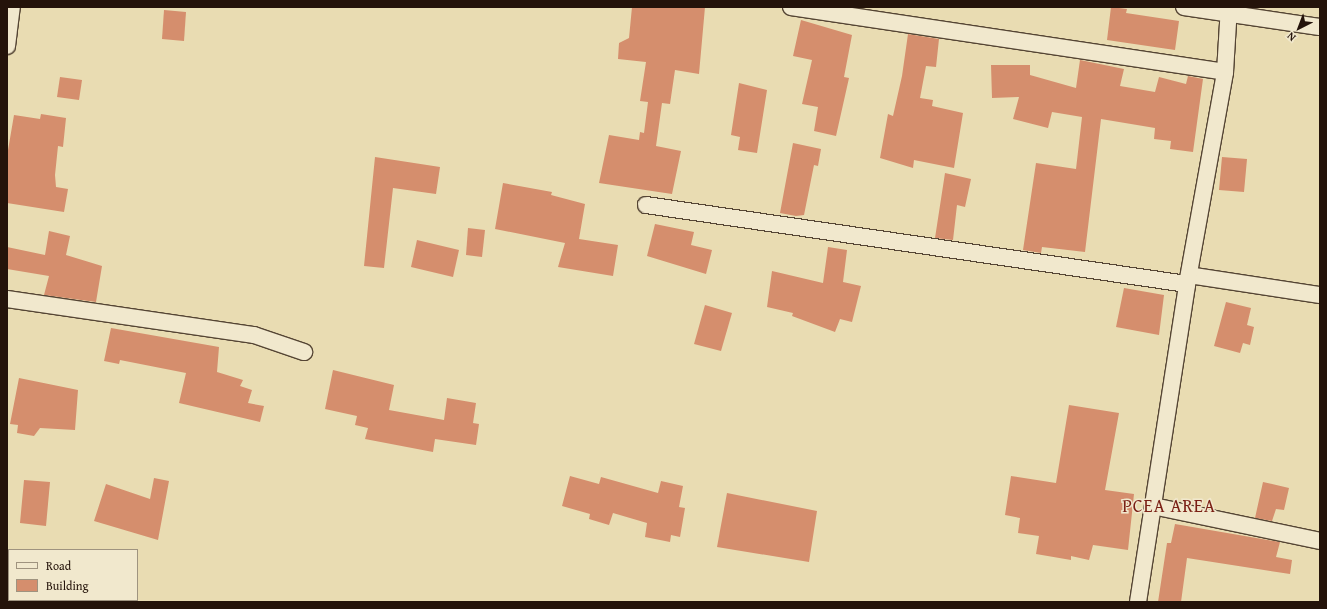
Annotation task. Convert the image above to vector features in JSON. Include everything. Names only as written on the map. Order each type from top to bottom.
[{"type":"street","points":[[7,46],[12,7]]},
{"type":"street","points":[[792,7],[1226,72]]},
{"type":"street","points":[[1184,7],[1229,10],[1320,27]]},
{"type":"street","points":[[1138,602],[1188,279],[1226,72],[1229,10]]},
{"type":"street","points":[[646,205],[1188,279],[1320,295]]},
{"type":"street","points":[[7,298],[254,335],[304,352]]},
{"type":"street","points":[[1153,506],[1320,541]]},
{"type":"building","points":[[632,7],[705,7],[699,74],[675,70],[670,104],[662,103],[656,146],[681,151],[672,194],[599,183],[609,135],[639,140],[640,132],[644,133],[648,102],[640,101],[646,62],[618,59],[619,43],[629,38]]},
{"type":"building","points":[[1111,7],[1127,9],[1126,13],[1179,21],[1175,50],[1107,40]]},
{"type":"building","points":[[164,10],[186,12],[184,41],[162,39]]},
{"type":"building","points":[[801,20],[852,35],[844,77],[849,78],[836,136],[814,131],[818,107],[802,104],[812,60],[793,56]]},
{"type":"building","points":[[908,34],[939,39],[936,67],[926,66],[920,98],[933,100],[932,106],[963,113],[954,168],[914,160],[913,168],[880,158],[888,114],[893,116],[902,76]]},
{"type":"building","points":[[1080,60],[1124,69],[1120,86],[1155,92],[1159,77],[1186,84],[1188,76],[1203,79],[1193,152],[1170,149],[1171,141],[1154,139],[1155,128],[1101,119],[1085,252],[1042,247],[1041,253],[1023,250],[1036,163],[1076,169],[1082,117],[1052,112],[1048,128],[1013,119],[1019,97],[992,98],[991,65],[1030,65],[1030,75],[1076,88]]},
{"type":"building","points":[[60,77],[82,80],[79,100],[57,97]]},
{"type":"building","points":[[739,83],[767,90],[757,153],[738,150],[740,137],[731,135]]},
{"type":"building","points":[[41,114],[66,118],[63,147],[58,146],[55,175],[56,187],[68,189],[64,212],[7,203],[7,156],[14,115],[40,119]]},
{"type":"building","points":[[793,143],[821,149],[818,166],[814,165],[804,215],[796,216],[780,213]]},
{"type":"building","points":[[375,157],[440,167],[436,194],[393,188],[384,268],[364,266]]},
{"type":"building","points":[[1222,157],[1247,159],[1244,192],[1219,190]]},
{"type":"building","points":[[945,173],[971,179],[965,207],[957,205],[953,240],[935,238]]},
{"type":"building","points":[[503,183],[552,192],[551,195],[585,204],[579,239],[618,245],[613,276],[558,267],[565,243],[495,229]]},
{"type":"building","points":[[655,224],[694,232],[691,245],[712,250],[706,274],[647,256]]},
{"type":"building","points":[[468,228],[485,230],[482,257],[466,255]]},
{"type":"building","points":[[49,231],[70,236],[66,255],[102,266],[96,302],[44,295],[49,276],[7,269],[7,247],[45,255]]},
{"type":"building","points":[[417,240],[459,250],[453,277],[411,267]]},
{"type":"building","points":[[828,247],[847,250],[843,282],[861,286],[852,322],[840,319],[835,332],[792,316],[793,313],[767,307],[772,271],[823,283]]},
{"type":"building","points":[[1124,288],[1164,295],[1159,335],[1116,327]]},
{"type":"building","points":[[1226,302],[1251,308],[1247,325],[1254,327],[1250,345],[1243,343],[1240,353],[1214,346]]},
{"type":"building","points":[[705,305],[732,313],[721,351],[694,344]]},
{"type":"building","points":[[111,328],[219,347],[217,372],[243,380],[240,386],[252,390],[248,403],[264,406],[260,422],[179,403],[186,373],[120,360],[119,364],[104,361]]},
{"type":"building","points":[[333,370],[394,385],[389,410],[444,420],[447,398],[476,403],[473,423],[479,424],[476,445],[435,439],[433,452],[365,439],[368,428],[355,425],[357,416],[325,409]]},
{"type":"building","points":[[19,378],[78,390],[75,430],[40,428],[34,436],[17,433],[18,425],[10,424]]},
{"type":"building","points":[[1069,405],[1119,413],[1105,490],[1134,494],[1128,550],[1093,545],[1089,560],[1071,556],[1071,560],[1036,554],[1039,536],[1018,533],[1020,518],[1005,515],[1011,476],[1056,483]]},
{"type":"building","points":[[570,476],[599,484],[601,477],[658,493],[661,481],[683,486],[679,507],[685,508],[680,537],[671,535],[670,542],[645,537],[647,523],[613,513],[609,525],[589,519],[590,514],[562,506]]},
{"type":"building","points":[[154,478],[169,481],[158,540],[94,521],[106,484],[150,499]]},
{"type":"building","points":[[24,480],[50,482],[46,526],[20,523]]},
{"type":"building","points":[[1263,482],[1289,488],[1284,510],[1276,509],[1272,521],[1255,518]]},
{"type":"building","points":[[727,493],[817,511],[809,562],[717,547]]},
{"type":"building","points":[[1175,524],[1280,542],[1276,557],[1292,560],[1290,574],[1187,558],[1181,602],[1158,602],[1167,543],[1171,543]]},
{"type":"district","name":"PCEA AREA","points":[[1169,506]]}]
